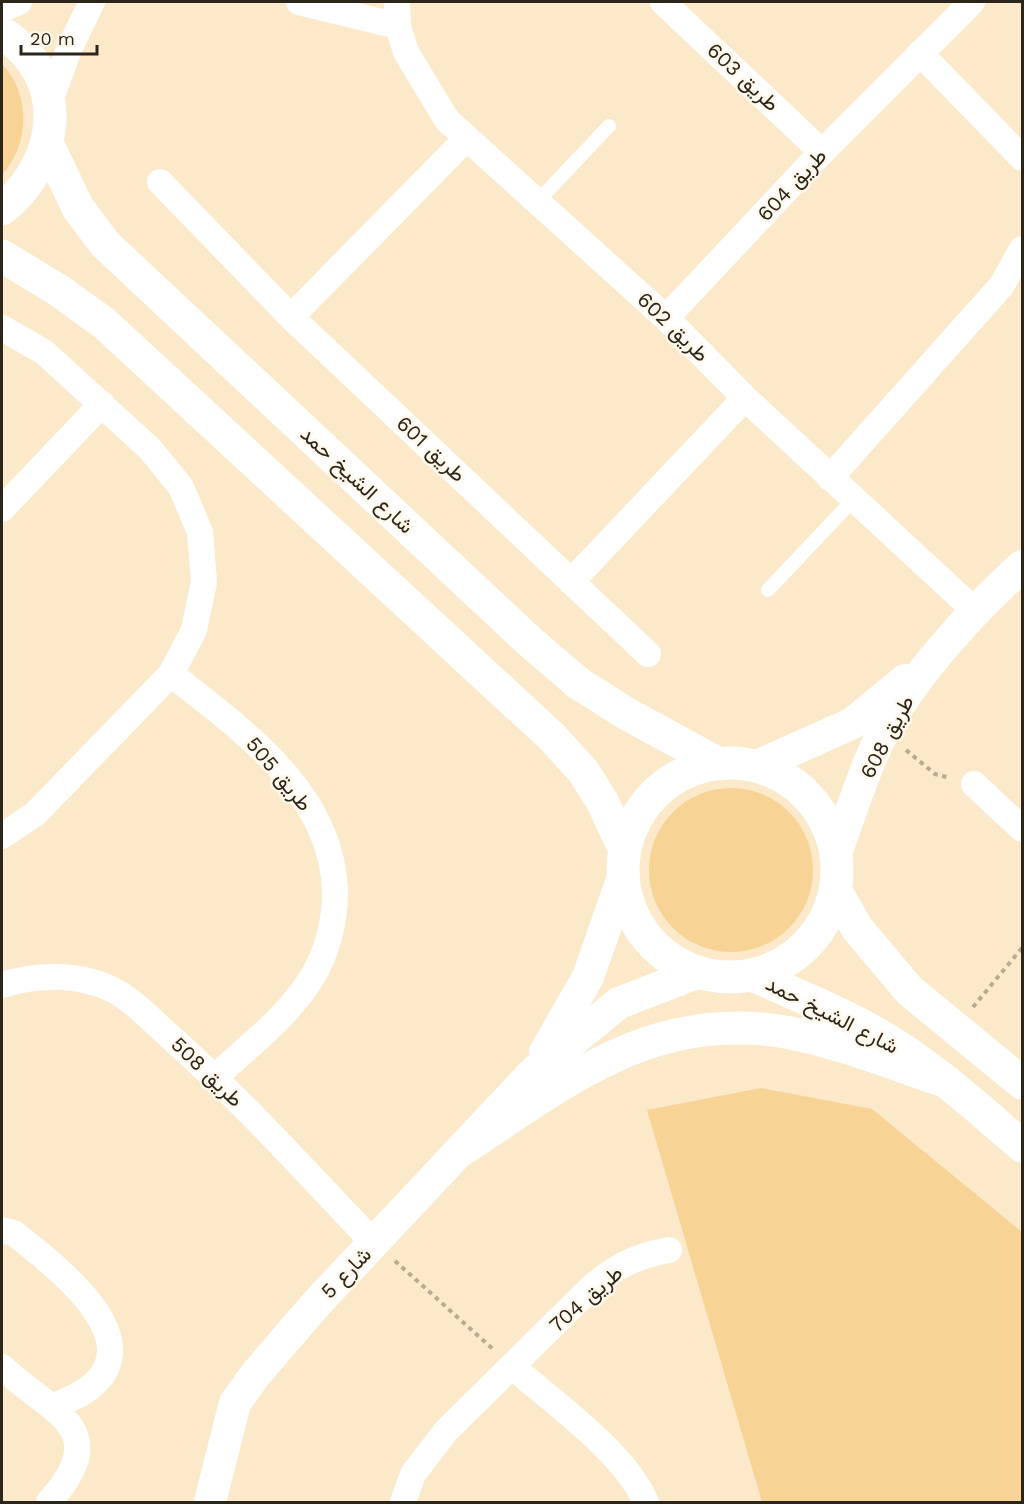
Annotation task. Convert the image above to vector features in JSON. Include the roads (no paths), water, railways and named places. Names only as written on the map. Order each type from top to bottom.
[{"type":"main road","points":[[2,33],[24,52],[35,67],[49,104],[47,143],[31,181],[2,209]]},
{"type":"main road","name":"شارع الشيخ حمد","points":[[47,143],[78,208],[105,244],[527,639],[578,682],[627,714],[719,764]]},
{"type":"main road","points":[[2,256],[58,290],[104,323],[552,737],[583,771],[602,801],[624,863],[626,897],[642,931],[669,958],[699,972],[720,977],[753,975],[782,963],[807,944],[820,928],[835,890],[836,853],[824,818],[803,791],[781,776],[757,766],[719,764],[682,775],[666,785],[639,813],[624,863]]},
{"type":"main road","points":[[835,890],[857,928],[909,990],[1023,1083]]},
{"type":"main road","name":"شارع الشيخ حمد","points":[[753,975],[857,1023],[908,1053],[947,1082],[1023,1146]]},
{"type":"main road","points":[[464,1149],[584,1069],[639,1044],[696,1031],[754,1029],[783,1032],[812,1038],[947,1082]]},
{"type":"street","points":[[2,9],[19,2]]},
{"type":"street","points":[[49,104],[69,49],[92,2]]},
{"type":"street","name":"طريق 602","points":[[299,2],[398,14],[419,76],[447,120],[666,318],[745,398],[854,499],[965,621]]},
{"type":"street","name":"طريق 603","points":[[663,2],[822,152]]},
{"type":"street","name":"طريق 604","points":[[666,318],[822,152],[972,2]]},
{"type":"street","points":[[920,53],[1023,158]]},
{"type":"street","points":[[291,317],[466,138]]},
{"type":"street","name":"طريق 601","points":[[160,182],[291,317],[648,654]]},
{"type":"street","points":[[830,478],[1002,285],[1023,249]]},
{"type":"street","points":[[2,328],[17,334],[44,352],[150,449],[181,487],[200,532],[204,582],[194,630],[171,674],[35,814],[2,836]]},
{"type":"street","points":[[571,582],[745,398]]},
{"type":"street","points":[[2,509],[102,405]]},
{"type":"street","name":"طريق 608","points":[[757,766],[853,723],[887,697],[1023,566]]},
{"type":"street","name":"طريق 608","points":[[836,853],[872,757],[896,711],[965,621]]},
{"type":"street","name":"طريق 505","points":[[171,674],[248,734],[303,796],[323,832],[334,871],[335,912],[326,946],[311,978],[290,1007],[215,1077]]},
{"type":"street","points":[[974,784],[1023,829]]},
{"type":"street","name":"شارع 5","points":[[533,1073],[588,977],[624,863]]},
{"type":"street","name":"شارع 5","points":[[210,1503],[235,1402],[308,1313],[533,1073],[619,1003],[699,972]]},
{"type":"street","name":"طريق 508","points":[[3,980],[51,977],[83,979],[113,990],[215,1077],[374,1243]]},
{"type":"street","points":[[2,1230],[14,1233],[77,1285],[94,1308],[107,1334],[109,1357],[101,1376],[86,1390],[52,1407]]},
{"type":"street","name":"طريق 704","points":[[403,1503],[413,1474],[434,1445],[606,1275],[636,1258],[669,1250]]},
{"type":"street","points":[[2,1367],[71,1425],[78,1449],[69,1476],[49,1503]]},
{"type":"street","points":[[513,1367],[610,1452],[636,1483],[646,1503]]},
{"type":"lane","points":[[537,202],[609,126]]},
{"type":"lane","points":[[768,590],[854,499]]}]
